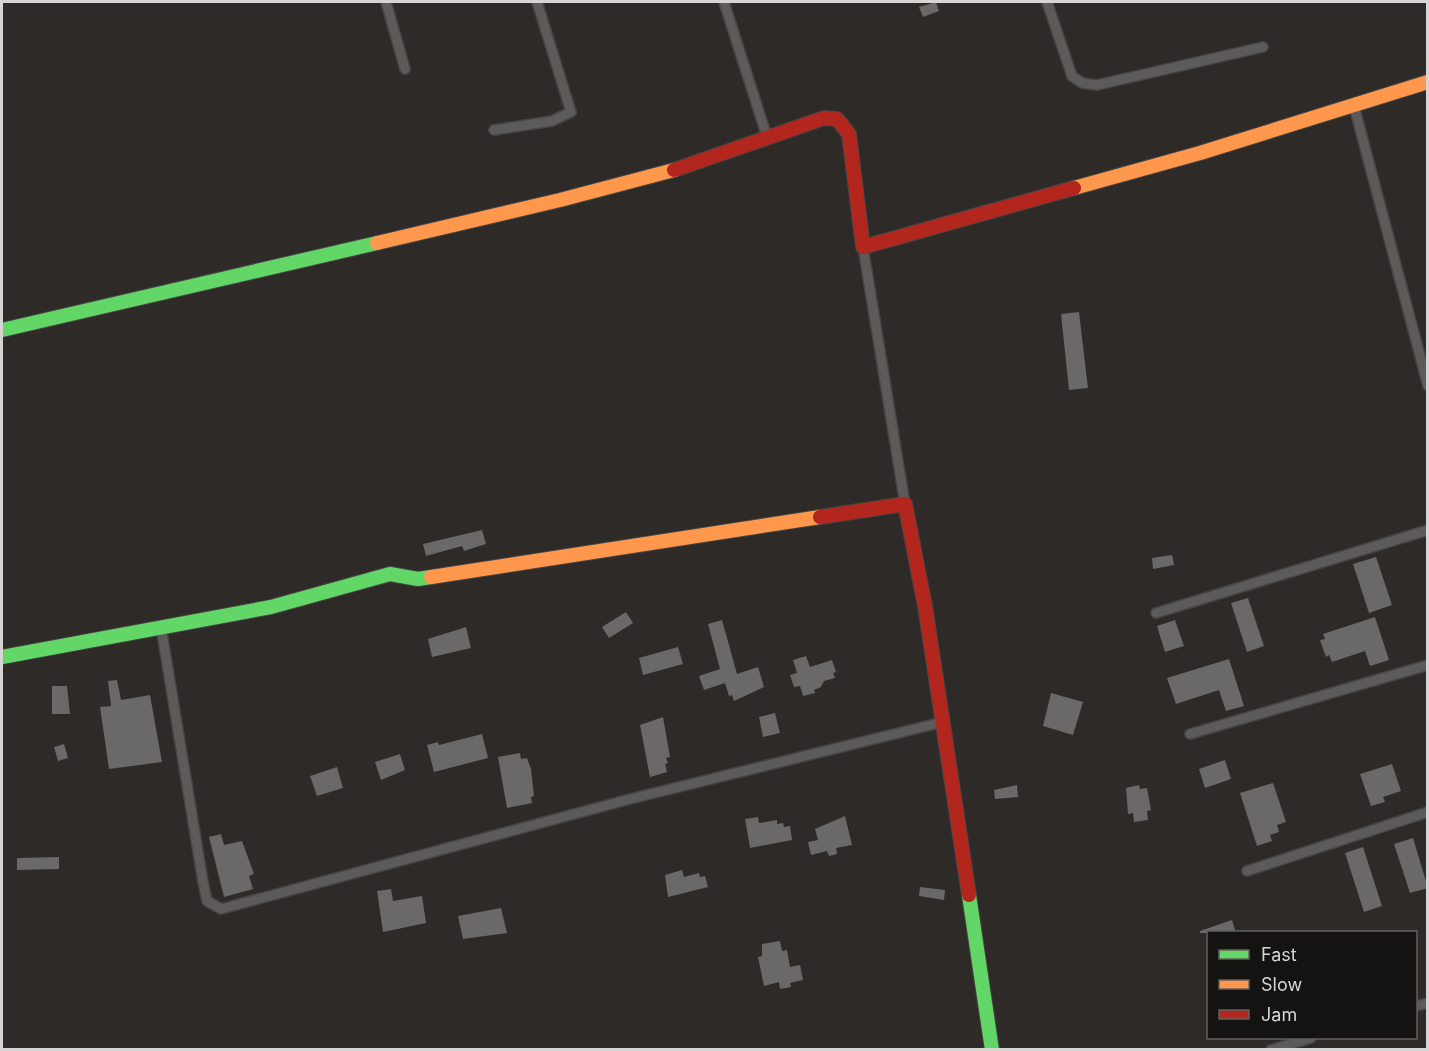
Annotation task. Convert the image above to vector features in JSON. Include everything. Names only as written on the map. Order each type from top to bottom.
[{"type":"street","points":[[386,2],[405,69]]},
{"type":"street","points":[[494,130],[552,120],[572,112],[537,2]]},
{"type":"street","points":[[724,2],[767,138]]},
{"type":"street","points":[[1047,2],[1072,76],[1082,83],[1097,85],[1263,47]]},
{"type":"street","points":[[863,247],[1200,153],[1428,82]]},
{"type":"street","points":[[1354,106],[1428,386]]},
{"type":"street","points":[[2,330],[138,296],[315,258],[640,179],[824,118],[835,117],[844,122],[849,134],[863,247],[943,722],[992,1050]]},
{"type":"street","points":[[2,657],[271,607],[390,574],[418,579],[430,578],[905,504]]},
{"type":"street","points":[[1156,613],[1253,581],[1428,530]]},
{"type":"street","points":[[161,627],[207,901],[221,909],[630,799],[943,722]]},
{"type":"street","points":[[1190,735],[1428,664]]},
{"type":"street","points":[[1247,871],[1428,812]]},
{"type":"street","points":[[1270,1050],[1308,1039]]},
{"type":"building","points":[[936,2],[939,11],[923,17],[919,7]]},
{"type":"building","points":[[1079,312],[1088,388],[1069,390],[1061,314]]},
{"type":"building","points":[[482,530],[486,544],[464,551],[462,546],[426,556],[423,544]]},
{"type":"building","points":[[1172,555],[1174,565],[1153,569],[1152,558]]},
{"type":"building","points":[[1376,557],[1392,605],[1369,613],[1353,564]]},
{"type":"building","points":[[1248,598],[1264,646],[1247,652],[1231,603]]},
{"type":"building","points":[[626,612],[633,623],[609,638],[602,627]]},
{"type":"building","points":[[1375,617],[1389,660],[1370,666],[1365,651],[1332,662],[1329,655],[1326,657],[1320,640],[1325,639],[1323,634]]},
{"type":"building","points":[[722,620],[737,674],[758,667],[764,687],[734,701],[732,695],[729,696],[725,683],[704,690],[699,676],[720,669],[708,624]]},
{"type":"building","points":[[1175,620],[1184,646],[1165,652],[1157,626]]},
{"type":"building","points":[[466,627],[471,648],[432,657],[428,639]]},
{"type":"building","points":[[678,647],[683,664],[643,675],[639,658]]},
{"type":"building","points":[[806,656],[810,667],[832,660],[836,672],[833,673],[835,678],[824,681],[821,687],[814,690],[815,693],[803,696],[800,686],[794,687],[790,675],[797,673],[793,660]]},
{"type":"building","points":[[1229,659],[1244,706],[1226,711],[1219,690],[1176,704],[1167,678]]},
{"type":"building","points":[[117,680],[121,700],[150,695],[162,762],[109,769],[100,707],[111,706],[108,681]]},
{"type":"building","points":[[52,686],[67,686],[70,714],[52,714]]},
{"type":"building","points":[[1051,693],[1083,702],[1073,735],[1043,726]]},
{"type":"building","points":[[775,713],[780,733],[763,737],[759,717]]},
{"type":"building","points":[[663,717],[670,757],[666,758],[667,772],[650,777],[640,725]]},
{"type":"building","points":[[482,734],[488,758],[434,772],[427,745],[438,742],[439,745]]},
{"type":"building","points":[[64,744],[68,758],[58,761],[54,747]]},
{"type":"building","points":[[520,753],[521,759],[527,758],[531,769],[534,796],[531,797],[532,803],[507,808],[498,757]]},
{"type":"building","points":[[400,754],[405,770],[381,780],[375,762]]},
{"type":"building","points":[[1225,760],[1231,779],[1205,788],[1199,769]]},
{"type":"building","points":[[1392,764],[1401,791],[1383,797],[1385,802],[1371,806],[1360,774]]},
{"type":"building","points":[[337,767],[343,788],[317,796],[310,776]]},
{"type":"building","points":[[1273,783],[1286,822],[1277,825],[1279,832],[1270,835],[1272,841],[1257,846],[1240,793]]},
{"type":"building","points":[[1017,785],[1018,797],[995,799],[994,790]]},
{"type":"building","points":[[1139,785],[1140,789],[1147,788],[1151,810],[1147,811],[1148,820],[1134,822],[1133,813],[1128,814],[1126,788]]},
{"type":"building","points":[[845,816],[852,845],[836,848],[837,854],[829,856],[827,851],[811,855],[808,842],[818,840],[815,829]]},
{"type":"building","points":[[758,817],[759,823],[777,820],[777,824],[783,823],[784,827],[790,826],[792,840],[750,848],[745,819]]},
{"type":"building","points":[[221,834],[224,845],[242,841],[254,874],[249,876],[253,889],[224,897],[209,837]]},
{"type":"building","points":[[1413,838],[1428,888],[1410,893],[1394,844]]},
{"type":"building","points":[[1363,847],[1382,906],[1364,912],[1345,853]]},
{"type":"building","points":[[59,857],[59,869],[17,870],[17,858]]},
{"type":"building","points":[[682,870],[684,877],[699,873],[700,877],[705,876],[708,887],[668,897],[665,875]]},
{"type":"building","points":[[920,887],[945,890],[944,900],[919,896]]},
{"type":"building","points":[[391,889],[393,901],[422,896],[426,923],[383,932],[377,891]]},
{"type":"building","points":[[501,908],[507,933],[463,939],[458,916]]},
{"type":"building","points":[[1232,920],[1235,931],[1207,931],[1207,933],[1200,933],[1200,931]]},
{"type":"building","points":[[780,941],[782,951],[787,950],[790,967],[800,965],[803,980],[790,983],[791,987],[780,989],[779,982],[764,986],[758,957],[762,956],[762,944]]},
{"type":"traffic: fast","points":[[2,330],[377,243]]},
{"type":"traffic: fast","points":[[2,657],[271,607],[390,574],[418,579],[431,577]]},
{"type":"traffic: fast","points":[[969,895],[992,1050]]},
{"type":"traffic: slow","points":[[1074,188],[1200,153],[1428,82]]},
{"type":"traffic: slow","points":[[377,243],[560,200],[674,170]]},
{"type":"traffic: slow","points":[[431,577],[820,517]]},
{"type":"traffic: jam","points":[[674,170],[824,118],[837,119],[849,134],[863,247],[1074,188]]},
{"type":"traffic: jam","points":[[820,517],[905,504],[925,606],[969,895]]}]
